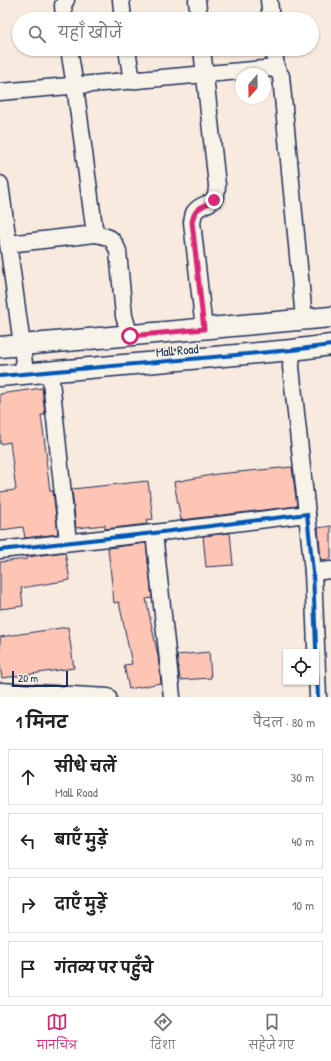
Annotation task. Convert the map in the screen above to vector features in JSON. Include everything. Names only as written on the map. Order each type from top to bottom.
[{"type":"street","points":[[64,12],[63,5],[66,0]]},
{"type":"street","points":[[121,0],[122,12]]},
{"type":"street","points":[[197,0],[198,12]]},
{"type":"street","points":[[269,0],[270,12]]},
{"type":"street","points":[[70,56],[95,234]]},
{"type":"street","points":[[128,56],[132,81]]},
{"type":"street","points":[[203,56],[217,185],[217,192],[214,200],[194,213],[192,222],[204,329]]},
{"type":"street","points":[[275,56],[276,68],[281,76],[304,319]]},
{"type":"street","points":[[0,92],[276,68]]},
{"type":"street","points":[[0,184],[8,244],[6,267],[22,345],[25,374]]},
{"type":"street","points":[[8,244],[95,234],[107,236],[114,242],[118,251],[124,316],[130,336]]},
{"type":"street","name":"Mall Road","points":[[0,347],[331,317]]},
{"type":"street","name":"Mall Road","points":[[0,376],[292,350],[331,345]]},
{"type":"street","points":[[292,350],[291,367],[313,572],[318,697]]},
{"type":"street","points":[[50,371],[68,542]]},
{"type":"street","points":[[0,550],[307,514]]},
{"type":"street","points":[[154,533],[172,697]]},
{"type":"street","points":[[313,572],[331,570]]},
{"type":"street","points":[[0,691],[108,697]]},
{"type":"building","points":[[42,388],[45,415],[41,415],[50,491],[53,491],[58,534],[25,538],[23,527],[0,530],[0,492],[16,490],[10,442],[0,444],[0,394]]},
{"type":"building","points":[[292,467],[297,506],[181,520],[174,482],[217,474]]},
{"type":"building","points":[[148,481],[153,519],[146,520],[147,524],[105,529],[105,525],[76,528],[72,489]]},
{"type":"building","points":[[331,526],[331,559],[321,560],[318,528]]},
{"type":"building","points":[[230,533],[233,565],[206,567],[203,536]]},
{"type":"building","points":[[146,543],[152,598],[146,599],[158,656],[161,683],[129,689],[124,665],[132,664],[119,602],[114,603],[108,548]]},
{"type":"building","points":[[65,552],[70,580],[21,588],[23,606],[0,609],[0,562]]},
{"type":"building","points":[[68,627],[74,668],[2,678],[0,666],[0,637]]},
{"type":"building","points":[[209,652],[211,678],[180,680],[177,655]]},
{"type":"cycle path","points":[[0,376],[292,350],[331,345]]},
{"type":"cycle path","points":[[0,550],[307,514],[313,572],[318,697]]},
{"type":"route","points":[[130,336],[204,329],[192,222],[194,213],[214,200]]}]
